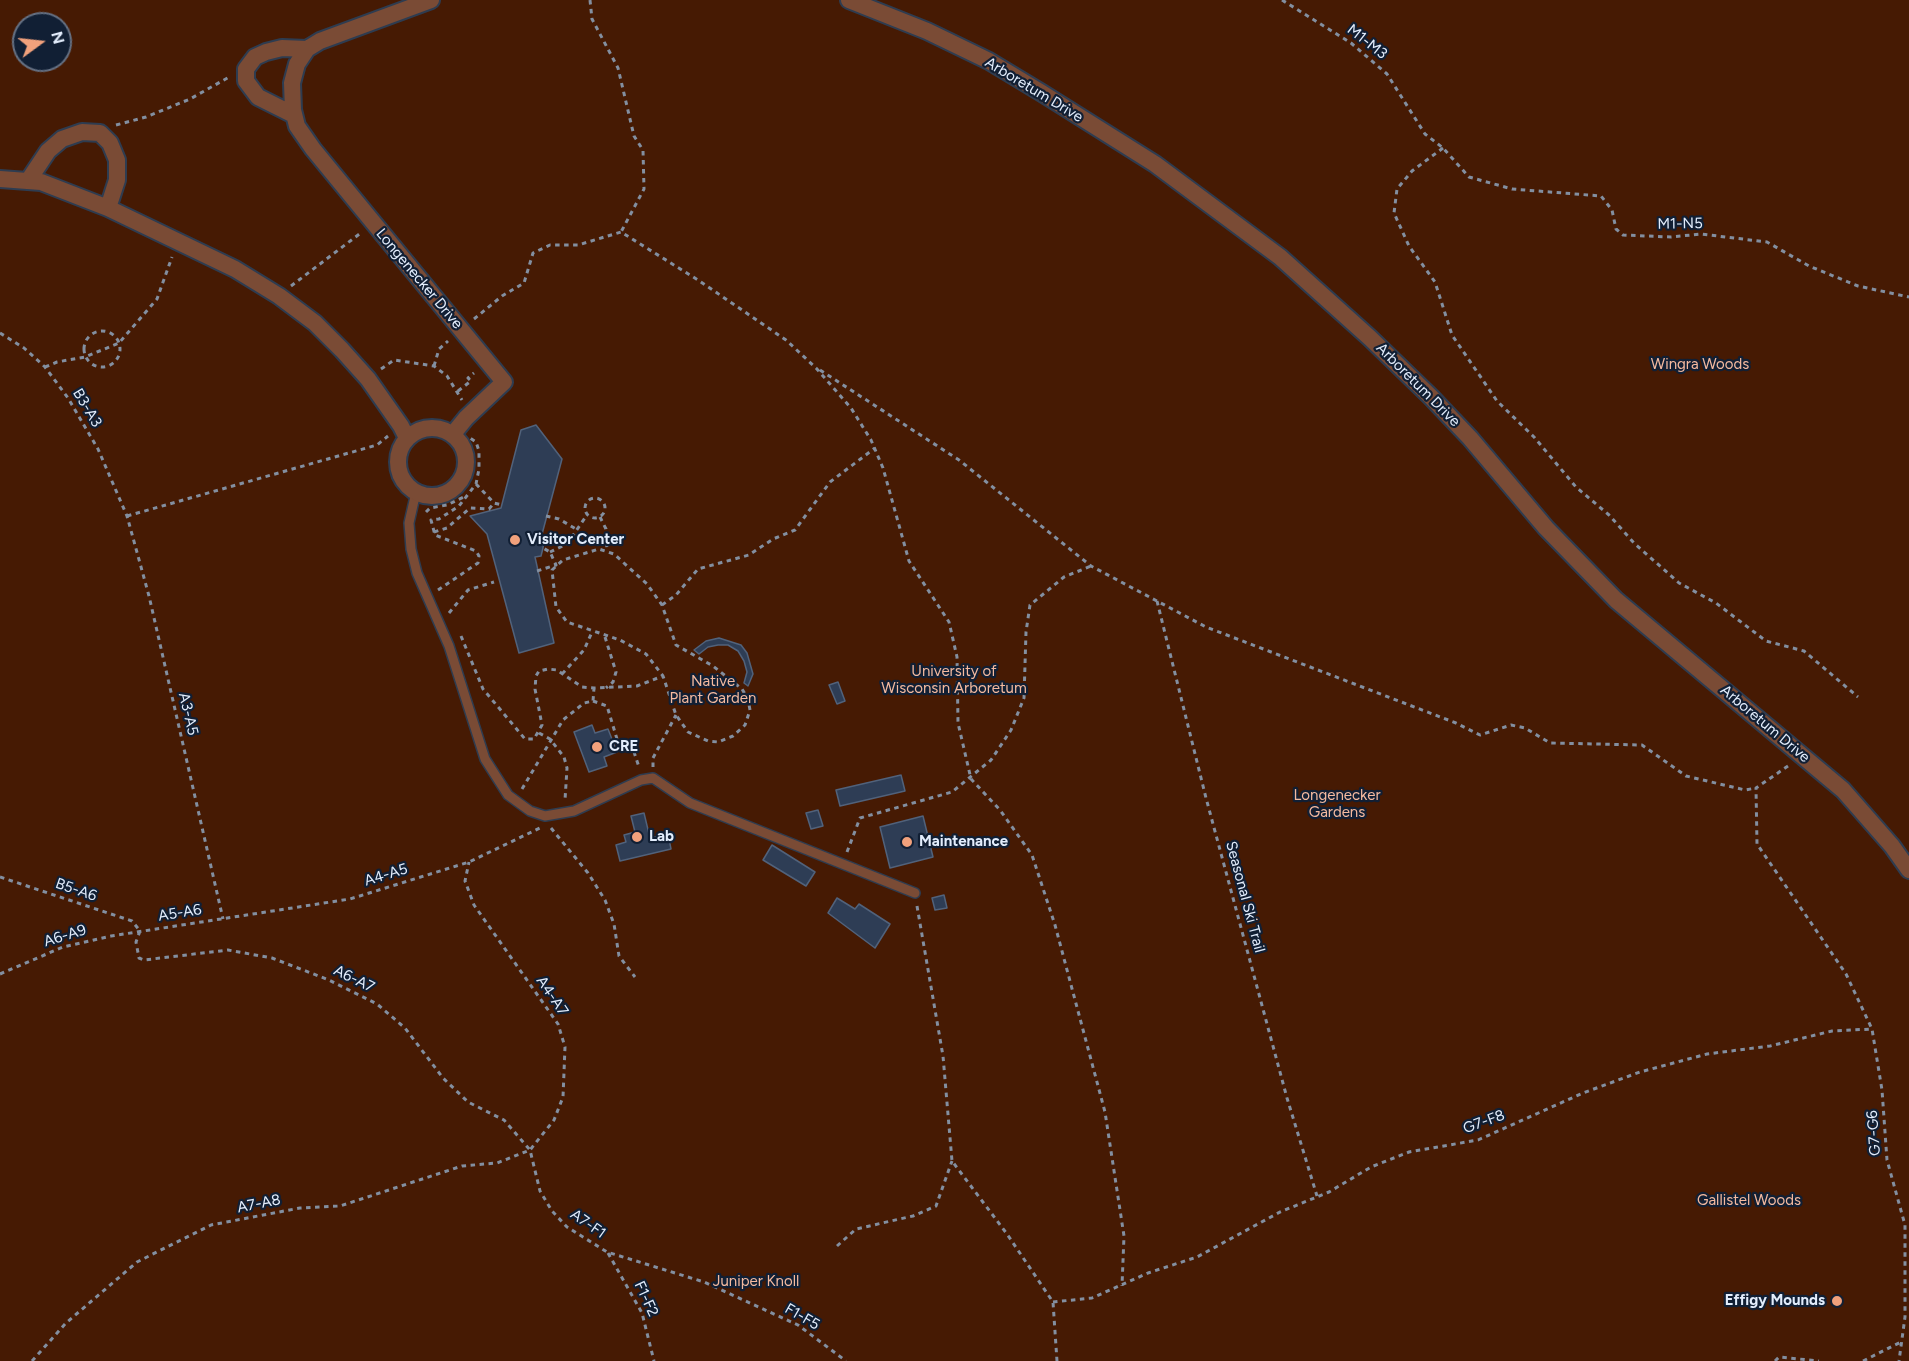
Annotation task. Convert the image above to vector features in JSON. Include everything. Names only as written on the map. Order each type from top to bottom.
[{"type":"street","points":[[294,115],[292,83],[297,64],[307,49],[320,41],[431,0]]},
{"type":"street","name":"Arboretum Drive","points":[[849,0],[927,31],[1034,88],[1155,164],[1280,257],[1431,397],[1470,438],[1546,528],[1616,600],[1843,790],[1892,846],[1909,870]]},
{"type":"street","points":[[294,115],[258,97],[246,81],[246,69],[255,57],[266,52],[282,48],[307,49]]},
{"type":"street","name":"Longenecker Drive","points":[[294,115],[297,126],[313,150],[504,382],[466,418],[453,435]]},
{"type":"street","points":[[28,181],[48,151],[62,139],[82,132],[100,133],[110,143],[117,160],[117,180],[108,208]]},
{"type":"street","points":[[0,180],[40,182],[108,208],[181,241],[235,269],[279,296],[315,323],[368,379],[404,432],[398,468],[407,486],[426,496],[448,492],[463,475],[465,453],[453,435],[434,427],[404,432]]},
{"type":"lane","points":[[416,492],[409,523],[411,549],[417,573],[449,646],[485,759],[508,795],[530,811],[546,816],[564,813],[597,802],[641,780],[653,778],[690,803],[915,893]]},
{"type":"path","points":[[434,366],[439,349],[501,296],[524,283],[533,253],[550,245],[578,244],[621,232],[644,189],[643,150],[634,136],[618,68],[592,19],[590,0]]},
{"type":"path","name":"M1-M3","points":[[1282,0],[1351,43],[1387,74],[1425,134],[1443,147]]},
{"type":"path","points":[[82,132],[146,117],[190,99],[246,69]]},
{"type":"path","points":[[1443,147],[1412,171],[1397,189],[1394,213],[1409,246],[1435,282],[1452,335],[1497,401],[1534,437],[1576,487],[1679,583],[1716,603],[1766,641],[1804,651],[1858,698]]},
{"type":"path","name":"M1-N5","points":[[1443,147],[1469,177],[1485,183],[1512,189],[1601,196],[1612,210],[1616,229],[1623,234],[1671,237],[1701,234],[1767,242],[1809,266],[1858,286],[1909,297]]},
{"type":"path","points":[[279,296],[315,266],[373,224]]},
{"type":"path","points":[[621,232],[688,273],[786,340],[816,368],[851,408],[875,448],[895,506],[909,561],[949,622],[957,657],[958,723],[971,779],[1000,810],[1032,855],[1065,957],[1105,1112],[1123,1226],[1122,1286]]},
{"type":"path","points":[[45,367],[57,362],[86,357],[120,343],[157,299],[165,271],[181,241]]},
{"type":"path","points":[[98,331],[112,334],[120,343],[118,359],[109,367],[96,366],[86,357],[86,340],[98,331]]},
{"type":"path","name":"B3-A3","points":[[0,333],[24,348],[45,367],[68,398],[98,449],[127,516]]},
{"type":"path","points":[[368,379],[394,360],[434,366],[447,376],[458,391],[469,438],[476,442],[479,452],[479,469],[476,483],[468,495],[449,513],[431,520],[434,532]]},
{"type":"path","points":[[458,391],[471,381],[468,378],[489,361]]},
{"type":"path","points":[[816,368],[959,460],[1091,566],[1206,627],[1456,723],[1479,735],[1511,725],[1525,728],[1550,743],[1642,745],[1686,776],[1745,790],[1756,788],[1804,756]]},
{"type":"path","points":[[127,516],[279,470],[377,445],[404,432]]},
{"type":"path","points":[[662,605],[676,595],[699,569],[749,555],[773,538],[795,530],[830,482],[875,448]]},
{"type":"path","points":[[476,483],[494,502],[502,505]]},
{"type":"path","points":[[424,514],[430,508],[447,505],[468,495]]},
{"type":"path","points":[[598,498],[604,505],[604,512],[600,517],[593,518],[587,515],[584,509],[586,502],[598,498]]},
{"type":"path","points":[[434,532],[447,528],[470,508],[489,508],[494,502]]},
{"type":"path","points":[[550,552],[567,543],[587,515]]},
{"type":"path","name":"A3-A5","points":[[127,516],[150,596],[223,919]]},
{"type":"path","points":[[546,516],[559,519],[576,529]]},
{"type":"path","points":[[600,517],[606,529],[607,551]]},
{"type":"path","points":[[434,532],[476,551],[479,556],[478,563],[471,570],[435,592]]},
{"type":"path","points":[[543,548],[550,552],[556,566]]},
{"type":"path","points":[[599,549],[607,551],[614,554],[646,584],[662,605],[675,645],[725,675],[742,689],[748,699],[750,710],[745,725],[733,736],[718,742],[708,741],[688,732],[676,715],[663,676],[646,654],[620,640],[605,637],[567,622],[556,607],[552,570],[563,560],[580,552],[599,549]]},
{"type":"path","points":[[537,571],[556,566]]},
{"type":"path","points":[[843,865],[860,818],[952,792],[971,779],[991,760],[1011,730],[1024,698],[1026,632],[1030,605],[1064,578],[1091,566]]},
{"type":"path","points":[[445,606],[450,613],[468,590],[494,582]]},
{"type":"path","points":[[432,586],[440,599]]},
{"type":"path","name":"Seasonal Ski Trail","points":[[1157,601],[1206,798],[1287,1098],[1317,1197]]},
{"type":"path","points":[[562,674],[576,663],[592,632]]},
{"type":"path","points":[[460,634],[475,674],[490,698],[525,739],[534,738],[542,725],[535,689],[536,676],[539,671],[548,669],[562,674],[582,687],[605,689],[638,686],[663,676]]},
{"type":"path","points":[[605,637],[616,672],[613,682],[605,689]]},
{"type":"path","points":[[593,701],[594,688]]},
{"type":"path","points":[[516,801],[562,720],[584,703],[593,701],[607,706],[618,739],[632,746],[638,758],[641,780]]},
{"type":"path","points":[[653,778],[653,758],[676,715]]},
{"type":"path","points":[[539,733],[550,739],[561,751],[567,768],[564,813]]},
{"type":"path","points":[[613,741],[618,739]]},
{"type":"path","name":"G7-G6","points":[[1756,788],[1757,844],[1846,974],[1872,1029],[1882,1090],[1887,1160],[1905,1225],[1905,1317],[1899,1361]]},
{"type":"path","name":"A4-A5","points":[[223,919],[350,898],[470,862],[540,829],[546,822],[588,873],[605,900],[614,924],[619,956],[635,977]]},
{"type":"path","name":"A4-A7","points":[[470,862],[465,881],[474,905],[558,1024],[565,1047],[563,1097],[554,1120],[530,1150]]},
{"type":"path","name":"B5-A6","points":[[0,877],[132,921],[140,932]]},
{"type":"path","points":[[837,1246],[856,1229],[913,1216],[936,1206],[952,1161],[943,1056],[915,893]]},
{"type":"path","name":"A5-A6","points":[[140,932],[223,919]]},
{"type":"path","name":"A6-A7","points":[[140,932],[136,942],[139,958],[144,960],[228,950],[282,962],[329,980],[377,1004],[405,1028],[443,1078],[468,1102],[504,1120],[530,1150]]},
{"type":"path","name":"A6-A9","points":[[0,974],[63,947],[140,932]]},
{"type":"path","name":"G7-F8","points":[[1053,1302],[1092,1298],[1148,1273],[1197,1257],[1280,1212],[1317,1197],[1371,1167],[1409,1152],[1478,1140],[1583,1093],[1640,1072],[1707,1054],[1770,1046],[1832,1031],[1872,1029]]},
{"type":"path","name":"A7-F1","points":[[530,1150],[540,1191],[552,1211],[567,1227],[607,1252]]},
{"type":"path","name":"A7-A8","points":[[33,1361],[66,1323],[137,1262],[211,1225],[300,1208],[340,1206],[462,1166],[497,1163],[530,1150]]},
{"type":"path","points":[[952,1161],[1007,1234],[1053,1302],[1057,1361]]},
{"type":"path","name":"F1-F2","points":[[607,1252],[642,1313],[654,1361]]},
{"type":"path","name":"F1-F5","points":[[607,1252],[704,1282],[798,1325],[846,1361]]},
{"type":"path","points":[[1863,1361],[1901,1342]]},
{"type":"path","points":[[1775,1361],[1779,1357],[1819,1361]]},
{"type":"green space","name":"University of Wisconsin Arboretum","points":[[0,0],[1909,0],[1909,1361],[0,1361]]},
{"type":"building","name":"Visitor Center","points":[[536,425],[562,459],[541,538],[544,542],[541,556],[535,557],[554,643],[519,653],[487,534],[470,516],[501,508],[521,430]]},
{"type":"building","points":[[719,638],[741,645],[747,653],[753,674],[748,686],[744,683],[747,672],[744,661],[738,651],[728,645],[708,647],[699,654],[694,650],[706,641]]},
{"type":"building","points":[[838,682],[845,701],[837,704],[829,685]]},
{"type":"building","name":"CRE","points":[[592,725],[595,733],[608,729],[617,752],[604,757],[607,766],[589,772],[574,732]]},
{"type":"building","points":[[901,775],[905,791],[840,806],[836,790]]},
{"type":"building","points":[[818,810],[823,826],[811,829],[806,813]]},
{"type":"building","name":"Lab","points":[[644,813],[650,838],[668,834],[671,849],[620,861],[616,845],[626,842],[624,835],[635,832],[631,816]]},
{"type":"building","name":"Maintenance","points":[[923,816],[933,857],[890,868],[880,827]]},
{"type":"building","points":[[772,845],[815,872],[806,886],[763,860]]},
{"type":"building","points":[[944,895],[947,908],[935,910],[932,898]]},
{"type":"building","points":[[837,898],[855,909],[859,904],[890,924],[875,948],[828,913]]},
{"type":"place","name":"Visitor Center","points":[[515,540]]},
{"type":"place","name":"CRE","points":[[597,747]]},
{"type":"place","name":"Lab","points":[[637,837]]},
{"type":"place","name":"Maintenance","points":[[907,842]]},
{"type":"place","name":"Effigy Mounds","points":[[1837,1301]]},
{"type":"park label","name":"Wingra Woods","points":[[1700,365]]},
{"type":"park label","name":"Native Plant Garden","points":[[713,690]]},
{"type":"park label","name":"Longenecker Gardens","points":[[1337,804]]},
{"type":"park label","name":"Gallistel Woods","points":[[1749,1201]]},
{"type":"park label","name":"Juniper Knoll","points":[[756,1282]]}]
